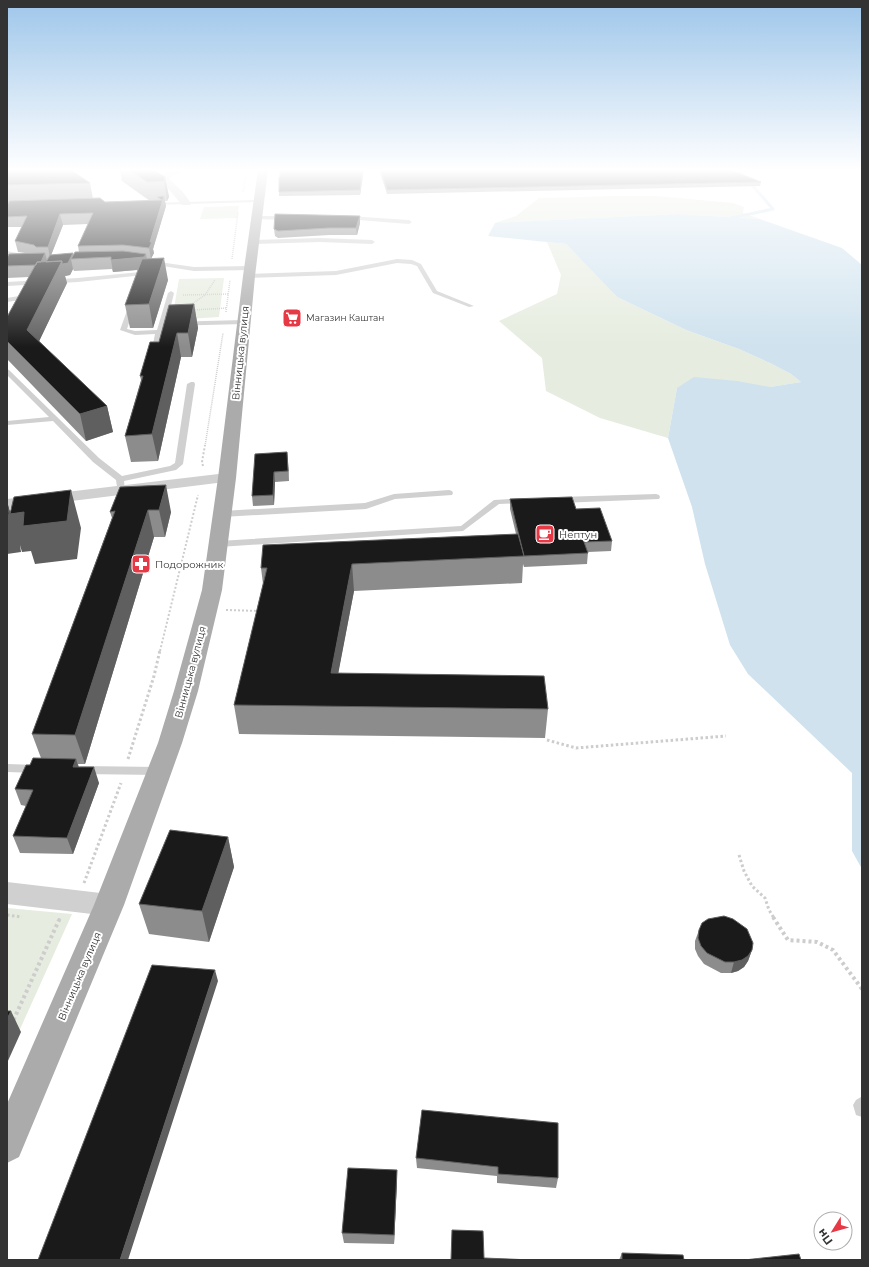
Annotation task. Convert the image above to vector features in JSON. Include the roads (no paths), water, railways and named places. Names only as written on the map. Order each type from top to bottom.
[{"type":"main road","name":"Вінницька вулиця","points":[[7,1145],[109,905],[160,771],[186,691],[212,590],[219,544],[227,478],[232,318],[243,271],[254,242],[253,229]]},
{"type":"street","points":[[7,504],[99,494],[121,485],[227,478]]},
{"type":"street","points":[[7,893],[109,905]]},
{"type":"lane","points":[[254,242],[320,240],[372,242]]},
{"type":"lane","points":[[7,253],[28,259],[21,262]]},
{"type":"lane","points":[[148,262],[194,269],[336,273],[376,264],[405,261],[419,265],[435,292],[471,306]]},
{"type":"lane","points":[[164,272],[194,269]]},
{"type":"lane","points":[[7,284],[78,280],[156,272]]},
{"type":"lane","points":[[152,361],[171,294]]},
{"type":"lane","points":[[7,300],[25,297],[18,312]]},
{"type":"lane","points":[[133,300],[123,330],[135,333],[159,332]]},
{"type":"lane","points":[[163,324],[232,318]]},
{"type":"lane","points":[[7,371],[121,485],[173,468],[178,464],[191,384]]},
{"type":"lane","points":[[7,423],[54,419]]},
{"type":"lane","points":[[222,514],[366,506],[394,497],[449,493]]},
{"type":"lane","points":[[552,500],[656,497]]},
{"type":"lane","points":[[219,544],[463,528],[497,502],[536,501]]},
{"type":"lane","points":[[7,768],[46,769]]},
{"type":"lane","points":[[70,770],[160,771]]},
{"type":"water","points":[[492,229],[789,229],[842,248],[862,265],[862,869],[852,851],[852,773],[748,674],[730,645],[705,564],[692,507],[668,438],[677,388],[694,377],[737,381],[770,387],[801,382],[791,374],[772,364],[739,349],[686,330],[617,297],[566,244],[488,236]]},
{"type":"place","name":"Магазин Каштан","points":[[292,318]]},
{"type":"place","name":"Нептун","points":[[545,534]]},
{"type":"place","name":"Подорожник","points":[[141,564]]}]
